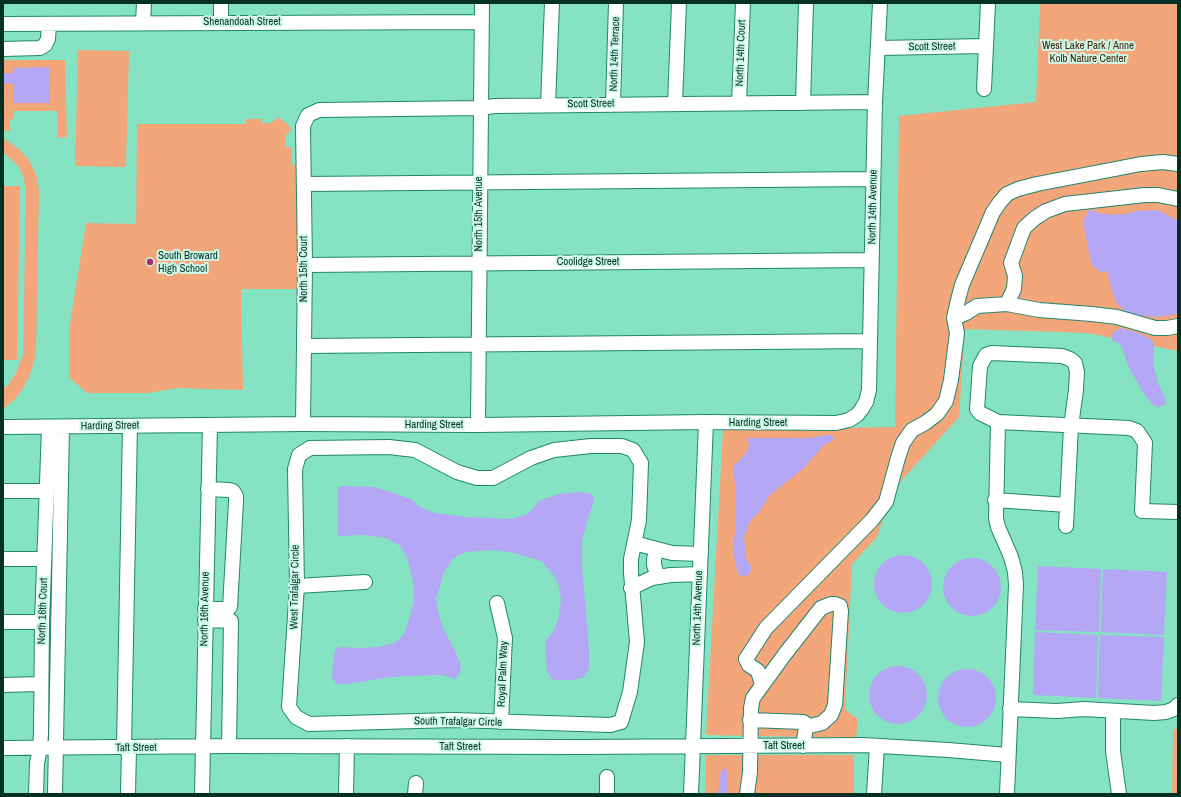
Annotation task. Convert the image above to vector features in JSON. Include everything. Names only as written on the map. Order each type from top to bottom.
[{"type":"street","points":[[143,23],[144,3]]},
{"type":"street","points":[[220,22],[221,3]]},
{"type":"street","name":"North 15th Avenue","points":[[478,425],[479,182],[482,3]]},
{"type":"street","points":[[548,105],[552,3]]},
{"type":"street","name":"North 14th Terrace","points":[[613,104],[616,3]]},
{"type":"street","points":[[675,104],[679,3]]},
{"type":"street","name":"North 14th Court","points":[[739,103],[743,3]]},
{"type":"street","points":[[803,103],[806,3]]},
{"type":"street","name":"North 14th Avenue","points":[[861,410],[866,402],[869,390],[875,102],[880,3]]},
{"type":"street","points":[[984,89],[988,3]]},
{"type":"street","name":"Shenandoah Street","points":[[3,24],[481,22]]},
{"type":"street","points":[[3,49],[40,48],[45,45],[48,39],[49,24]]},
{"type":"street","name":"Scott Street","points":[[878,48],[986,46]]},
{"type":"street","name":"Scott Street","points":[[308,115],[319,110],[480,108],[495,106],[613,104],[875,102]]},
{"type":"street","name":"North 15th Court","points":[[304,424],[304,126],[308,115]]},
{"type":"street","points":[[762,685],[758,671],[749,665],[746,658],[766,628],[872,520],[886,502],[903,443],[912,430],[937,414],[946,401],[951,380],[957,333],[954,318],[962,285],[993,212],[1000,202],[1007,194],[1037,184],[1141,164],[1163,162],[1178,164]]},
{"type":"street","points":[[304,184],[873,179]]},
{"type":"street","points":[[1007,304],[1014,289],[1015,276],[1011,263],[1024,228],[1035,218],[1065,204],[1145,195],[1158,195],[1178,200]]},
{"type":"street","name":"Coolidge Street","points":[[305,264],[872,260]]},
{"type":"street","points":[[954,318],[977,306],[1007,304],[1039,310],[1117,317],[1155,328],[1178,326]]},
{"type":"street","points":[[304,346],[870,341]]},
{"type":"street","points":[[1066,526],[1071,426],[1076,396],[1077,372],[1075,363],[1062,356],[991,353],[986,355],[980,366],[977,409],[980,414],[998,422],[1071,426],[1128,428],[1137,431],[1145,443],[1142,511],[1178,512]]},
{"type":"street","name":"Harding Street","points":[[3,427],[304,424],[478,425],[706,422],[836,423],[857,415],[861,410]]},
{"type":"street","name":"North 14th Avenue","points":[[691,794],[706,422]]},
{"type":"street","points":[[998,422],[995,500],[996,518],[998,527],[1011,557],[1015,572],[1016,584],[1006,794]]},
{"type":"street","name":"North 16th Avenue","points":[[202,794],[210,425]]},
{"type":"street","points":[[128,794],[126,748],[130,426]]},
{"type":"street","name":"North 16th Court","points":[[36,794],[37,763],[40,748],[42,622],[47,491],[56,427]]},
{"type":"street","name":"North 16th Court","points":[[55,794],[56,427]]},
{"type":"street","name":"West Trafalgar Circle","points":[[296,717],[289,707],[296,586],[295,469],[299,455],[310,448],[389,447],[415,450],[457,472],[477,478],[493,478],[531,458],[554,450],[591,446],[622,446],[633,450],[641,463],[639,520],[634,544]]},
{"type":"street","points":[[205,615],[228,609],[230,607],[236,502],[236,496],[233,491],[208,489]]},
{"type":"street","points":[[3,491],[47,491]]},
{"type":"street","points":[[995,500],[1067,505]]},
{"type":"street","points":[[700,574],[671,575],[652,578],[631,588],[634,544],[657,550],[701,554]]},
{"type":"street","points":[[657,550],[654,565],[658,577]]},
{"type":"street","points":[[3,559],[44,560]]},
{"type":"street","points":[[296,586],[365,582]]},
{"type":"street","name":"South Trafalgar Circle","points":[[296,717],[309,724],[454,720],[610,725],[621,722],[630,692],[637,642],[631,588]]},
{"type":"street","name":"Royal Palm Way","points":[[497,603],[505,638],[501,722]]},
{"type":"street","points":[[747,794],[750,772],[750,720],[750,708],[753,698],[822,608],[831,604],[840,606],[841,612],[834,705],[831,715],[822,723],[804,724],[750,720]]},
{"type":"street","points":[[205,615],[231,621],[229,746]]},
{"type":"street","points":[[3,622],[42,622]]},
{"type":"street","points":[[3,684],[41,684]]},
{"type":"street","points":[[1010,709],[1057,711],[1084,709],[1154,713],[1166,712],[1174,709],[1178,705]]},
{"type":"street","points":[[1113,711],[1113,751],[1119,794]]},
{"type":"street","points":[[803,746],[804,724]]},
{"type":"street","name":"Taft Street","points":[[3,748],[126,748],[202,746],[877,746],[1008,755]]},
{"type":"street","points":[[346,794],[347,746]]},
{"type":"street","points":[[874,794],[877,746]]},
{"type":"street","points":[[607,777],[607,794]]},
{"type":"green space","name":"West Lake Park / Anne Kolb Nature Center","points":[[1040,3],[1178,3],[1178,351],[1088,333],[965,329],[959,417],[893,490],[877,537],[852,564],[845,710],[858,719],[856,738],[706,735],[723,430],[895,427],[899,116],[1036,102]]},
{"type":"green space","points":[[78,50],[129,51],[126,167],[75,166]]},
{"type":"green space","points":[[3,60],[65,60],[67,137],[58,138],[57,111],[14,111],[13,119],[10,119],[10,132],[3,130]]},
{"type":"green space","points":[[279,117],[292,129],[285,136],[286,147],[291,147],[292,165],[297,165],[298,289],[241,289],[243,390],[177,388],[148,393],[87,393],[69,377],[69,330],[86,223],[136,224],[137,124],[246,124],[246,119],[262,119],[262,123],[271,123]]},
{"type":"green space","points":[[3,138],[19,149],[29,160],[37,177],[39,191],[36,355],[29,378],[20,393],[3,409],[3,388],[8,385],[16,373],[23,354],[26,190],[23,176],[19,167],[3,152]]},
{"type":"green space","points":[[3,186],[20,186],[17,360],[3,360]]},
{"type":"green space","points":[[1178,728],[1178,794],[1172,794],[1173,730]]},
{"type":"green space","points":[[706,755],[854,755],[854,794],[705,794]]},
{"type":"shaded area","points":[[49,67],[50,103],[13,103],[13,84],[3,83],[3,73],[13,73],[13,68]]},
{"type":"shaded area","points":[[1090,209],[1098,213],[1114,215],[1136,211],[1156,210],[1178,221],[1177,313],[1157,317],[1136,315],[1127,312],[1118,305],[1114,297],[1107,272],[1104,271],[1101,273],[1091,263],[1083,221]]},
{"type":"shaded area","points":[[1120,328],[1133,331],[1151,339],[1154,344],[1153,364],[1158,383],[1166,400],[1166,404],[1157,407],[1152,404],[1144,394],[1128,366],[1122,347],[1117,342],[1112,340],[1112,335],[1114,332]]},
{"type":"shaded area","points":[[831,435],[834,439],[825,444],[804,468],[769,496],[760,511],[751,520],[744,537],[746,558],[751,567],[751,571],[747,576],[740,576],[737,571],[733,551],[735,531],[735,485],[733,466],[748,450],[749,444],[747,439],[809,438]]},
{"type":"shaded area","points":[[340,486],[373,487],[384,490],[411,499],[420,507],[435,513],[467,517],[511,519],[528,514],[539,501],[558,494],[578,492],[590,493],[594,498],[582,540],[582,568],[589,649],[589,669],[584,677],[572,680],[553,680],[547,671],[545,642],[554,630],[559,616],[561,599],[558,583],[552,573],[541,561],[514,553],[493,550],[465,552],[453,559],[444,572],[436,599],[443,628],[461,665],[460,673],[455,679],[443,675],[435,675],[390,677],[348,684],[337,684],[332,678],[335,650],[340,647],[378,647],[395,643],[404,634],[414,600],[413,581],[407,557],[399,545],[386,538],[364,535],[338,536],[338,489]]},
{"type":"shaded area","points":[[903,555],[914,557],[927,568],[930,573],[932,584],[930,595],[919,608],[914,611],[903,613],[892,611],[879,600],[876,595],[874,584],[876,573],[887,560],[892,557]]},
{"type":"shaded area","points":[[972,558],[983,560],[996,571],[999,576],[1001,587],[999,598],[988,611],[983,614],[972,616],[961,614],[948,603],[945,598],[943,587],[945,576],[956,563],[961,560]]},
{"type":"shaded area","points":[[1038,566],[1101,569],[1099,632],[1035,630]]},
{"type":"shaded area","points":[[1103,569],[1167,572],[1164,635],[1101,632]]},
{"type":"shaded area","points":[[1035,632],[1098,635],[1096,698],[1033,695]]},
{"type":"shaded area","points":[[1100,635],[1164,637],[1161,701],[1098,698]]},
{"type":"shaded area","points":[[898,666],[909,668],[922,679],[925,684],[927,695],[925,706],[914,719],[909,722],[898,724],[887,722],[874,711],[871,706],[869,695],[871,684],[882,671],[887,668]]},
{"type":"shaded area","points":[[967,669],[978,671],[991,682],[994,687],[996,698],[994,709],[983,722],[978,725],[967,727],[956,725],[943,714],[940,709],[938,698],[940,687],[951,674],[956,671]]},
{"type":"shaded area","points":[[723,769],[727,770],[727,794],[718,794],[721,771]]},
{"type":"place","name":"South Broward High School","points":[[150,262]]}]
